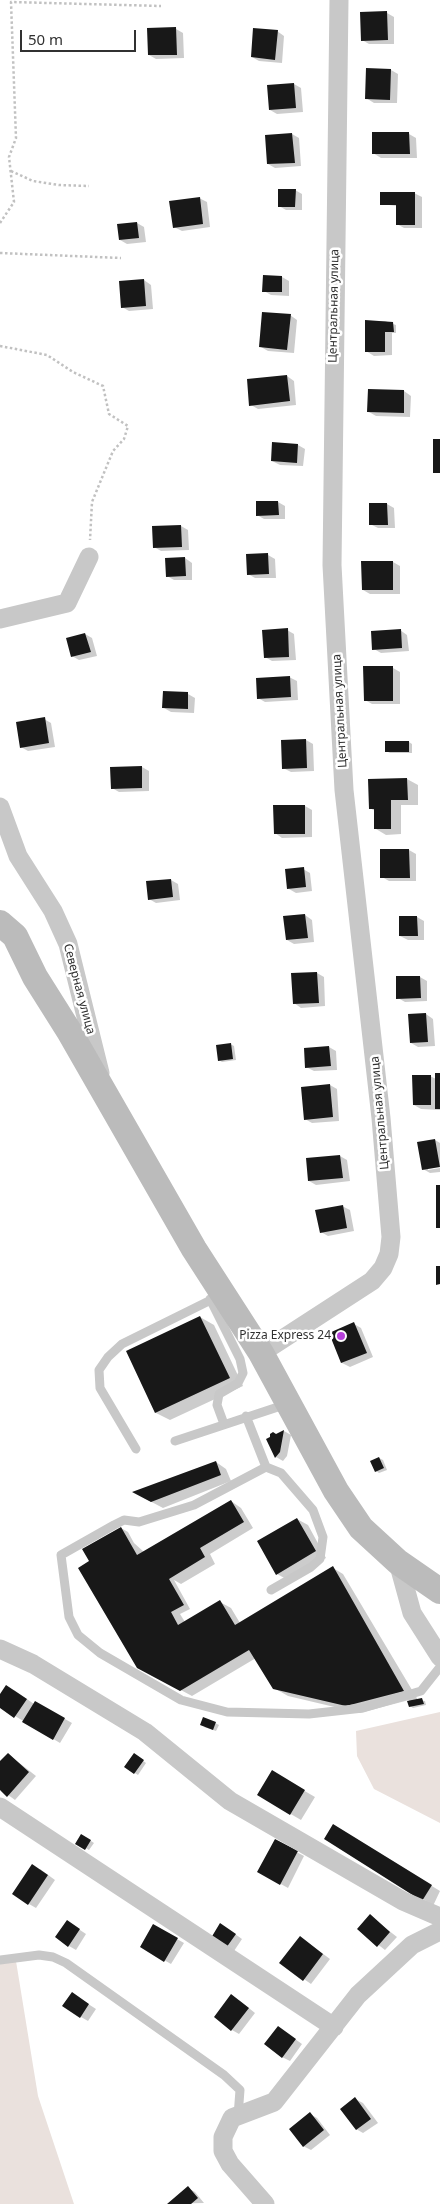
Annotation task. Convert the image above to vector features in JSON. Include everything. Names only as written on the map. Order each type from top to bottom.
[{"type":"main road","points":[[0,923],[15,936],[35,977],[194,1249],[217,1297],[261,1353],[336,1491],[361,1528],[398,1562],[440,1591]]},
{"type":"street","name":"Центральная улица","points":[[261,1353],[372,1281],[386,1261],[391,1237],[380,1108],[344,790],[332,564],[339,0]]},
{"type":"street","points":[[0,619],[67,603],[89,557]]},
{"type":"street","name":"Северная улица","points":[[0,807],[18,856],[53,911],[68,944],[106,1096]]},
{"type":"street","points":[[398,1562],[412,1613],[440,1657]]},
{"type":"street","points":[[0,1649],[33,1664],[145,1732],[230,1800],[403,1901],[440,1917]]},
{"type":"street","points":[[0,1807],[334,2027]]},
{"type":"street","points":[[265,2204],[230,2164],[223,2151],[223,2137],[232,2118],[274,2102],[358,1994],[412,1945],[440,1931]]},
{"type":"lane","points":[[136,1449],[100,1388],[99,1370],[108,1357],[122,1344],[217,1297],[244,1373],[238,1383],[220,1394],[217,1405],[224,1424]]},
{"type":"lane","points":[[175,1441],[246,1416],[290,1404]]},
{"type":"lane","points":[[246,1416],[266,1467],[281,1473],[313,1510],[323,1537],[320,1559],[312,1567],[271,1590]]},
{"type":"lane","points":[[266,1467],[194,1506],[139,1522],[124,1520],[114,1524],[61,1555],[64,1587],[70,1617],[78,1635],[100,1653],[181,1700],[227,1712],[308,1714],[364,1708],[421,1691],[440,1668]]},
{"type":"lane","points":[[0,1960],[39,1955],[53,1957],[66,1963],[224,2075],[240,2090],[238,2116]]},
{"type":"path","points":[[0,223],[14,202],[9,157],[16,138],[10,1],[161,6]]},
{"type":"path","points":[[11,172],[42,182],[89,186]]},
{"type":"path","points":[[0,253],[122,258]]},
{"type":"path","points":[[0,346],[47,356],[73,372],[103,386],[109,414],[128,426],[124,439],[113,451],[92,502],[89,557]]},
{"type":"shaded area","points":[[440,1712],[440,1823],[374,1789],[357,1756],[356,1731]]},
{"type":"shaded area","points":[[15,1955],[38,2096],[74,2204],[0,2204],[0,1959]]},
{"type":"building","points":[[387,11],[388,40],[361,41],[360,12]]},
{"type":"building","points":[[176,27],[177,55],[148,55],[147,28]]},
{"type":"building","points":[[253,28],[278,30],[275,60],[251,57]]},
{"type":"building","points":[[366,68],[391,69],[390,100],[365,99]]},
{"type":"building","points":[[294,83],[296,108],[269,110],[267,85]]},
{"type":"building","points":[[372,132],[409,132],[410,154],[372,154]]},
{"type":"building","points":[[292,133],[295,163],[267,164],[265,135]]},
{"type":"building","points":[[278,189],[296,189],[295,207],[278,207]]},
{"type":"building","points":[[380,192],[415,192],[415,225],[396,225],[396,205],[380,205]]},
{"type":"building","points":[[200,197],[203,224],[173,228],[169,201]]},
{"type":"building","points":[[137,222],[139,238],[119,240],[117,224]]},
{"type":"building","points":[[263,275],[282,276],[282,292],[262,292]]},
{"type":"building","points":[[144,279],[146,306],[121,308],[119,281]]},
{"type":"building","points":[[262,312],[291,314],[287,350],[259,347]]},
{"type":"building","points":[[365,320],[393,322],[394,332],[385,332],[385,352],[365,352]]},
{"type":"building","points":[[287,375],[290,401],[249,406],[247,379]]},
{"type":"building","points":[[368,389],[404,390],[404,413],[367,412]]},
{"type":"building","points":[[433,439],[440,439],[440,473],[433,473]]},
{"type":"building","points":[[272,442],[298,444],[297,463],[271,461]]},
{"type":"building","points":[[256,501],[278,501],[279,515],[256,516]]},
{"type":"building","points":[[369,503],[387,503],[388,525],[369,525]]},
{"type":"building","points":[[181,525],[182,547],[153,548],[152,526]]},
{"type":"building","points":[[268,553],[269,574],[247,575],[246,554]]},
{"type":"building","points":[[185,557],[186,576],[166,577],[165,558]]},
{"type":"building","points":[[361,561],[393,561],[393,590],[362,590]]},
{"type":"building","points":[[288,628],[289,657],[264,658],[262,630]]},
{"type":"building","points":[[401,629],[402,648],[372,650],[371,631]]},
{"type":"building","points":[[85,633],[91,652],[71,657],[66,638]]},
{"type":"building","points":[[363,666],[393,666],[393,701],[364,701]]},
{"type":"building","points":[[290,676],[291,697],[257,699],[256,678]]},
{"type":"building","points":[[163,691],[188,692],[188,709],[162,708]]},
{"type":"building","points":[[45,717],[49,743],[20,748],[16,722]]},
{"type":"building","points":[[306,739],[307,768],[282,769],[281,740]]},
{"type":"building","points":[[385,741],[409,741],[409,752],[385,752]]},
{"type":"building","points":[[142,766],[142,788],[111,789],[110,767]]},
{"type":"building","points":[[407,778],[408,800],[391,800],[391,829],[374,829],[374,809],[369,809],[368,779]]},
{"type":"building","points":[[273,805],[305,805],[305,834],[274,834]]},
{"type":"building","points":[[380,849],[409,849],[410,878],[380,878]]},
{"type":"building","points":[[304,867],[306,887],[287,889],[285,869]]},
{"type":"building","points":[[171,879],[173,897],[148,900],[146,881]]},
{"type":"building","points":[[305,914],[308,938],[286,940],[283,916]]},
{"type":"building","points":[[399,916],[417,916],[418,936],[399,936]]},
{"type":"building","points":[[317,972],[319,1003],[293,1004],[291,973]]},
{"type":"building","points":[[396,976],[420,976],[421,998],[396,999]]},
{"type":"building","points":[[426,1013],[428,1042],[410,1043],[408,1014]]},
{"type":"building","points":[[231,1043],[233,1059],[218,1061],[216,1045]]},
{"type":"building","points":[[329,1046],[331,1066],[305,1068],[304,1048]]},
{"type":"building","points":[[435,1073],[440,1073],[440,1109],[435,1109]]},
{"type":"building","points":[[412,1075],[431,1075],[431,1105],[413,1105]]},
{"type":"building","points":[[330,1084],[333,1117],[304,1120],[301,1087]]},
{"type":"building","points":[[435,1139],[440,1167],[422,1170],[417,1142]]},
{"type":"building","points":[[340,1155],[343,1178],[308,1181],[306,1158]]},
{"type":"building","points":[[436,1185],[440,1185],[440,1228],[436,1228]]},
{"type":"building","points":[[343,1205],[347,1228],[320,1233],[315,1210]]},
{"type":"building","points":[[436,1266],[440,1266],[440,1284],[436,1285]]},
{"type":"building","points":[[200,1316],[230,1378],[155,1413],[126,1351]]},
{"type":"building","points":[[354,1322],[367,1353],[341,1363],[329,1333]]},
{"type":"building","points":[[284,1430],[280,1452],[275,1458],[266,1439],[273,1432],[276,1434]]},
{"type":"building","points":[[379,1457],[384,1468],[375,1472],[370,1461]]},
{"type":"building","points":[[216,1461],[221,1475],[151,1502],[132,1492]]},
{"type":"building","points":[[231,1500],[244,1522],[200,1548],[205,1557],[169,1579],[184,1605],[171,1612],[178,1625],[220,1600],[235,1625],[333,1566],[404,1691],[346,1706],[273,1689],[249,1650],[180,1691],[137,1668],[78,1568],[89,1561],[82,1549],[121,1527],[137,1555]]},
{"type":"building","points":[[297,1518],[316,1551],[276,1575],[257,1541]]},
{"type":"building","points":[[6,1685],[27,1699],[14,1718],[0,1708],[0,1694]]},
{"type":"building","points":[[422,1698],[424,1704],[409,1707],[407,1701]]},
{"type":"building","points":[[35,1701],[65,1718],[53,1740],[22,1722]]},
{"type":"building","points":[[203,1717],[216,1722],[213,1730],[200,1725]]},
{"type":"building","points":[[8,1753],[29,1772],[7,1797],[0,1790],[0,1761]]},
{"type":"building","points":[[134,1753],[144,1760],[134,1774],[124,1767]]},
{"type":"building","points":[[272,1770],[305,1790],[290,1815],[257,1795]]},
{"type":"building","points":[[333,1824],[432,1885],[422,1901],[324,1839]]},
{"type":"building","points":[[81,1834],[91,1840],[85,1850],[75,1844]]},
{"type":"building","points":[[275,1839],[298,1851],[280,1885],[257,1872]]},
{"type":"building","points":[[32,1864],[48,1875],[28,1905],[12,1894]]},
{"type":"building","points":[[370,1914],[390,1932],[377,1947],[357,1929]]},
{"type":"building","points":[[67,1920],[80,1929],[68,1947],[55,1937]]},
{"type":"building","points":[[220,1923],[236,1934],[226,1948],[211,1938]]},
{"type":"building","points":[[153,1924],[178,1938],[164,1962],[140,1947]]},
{"type":"building","points":[[300,1936],[323,1954],[303,1981],[279,1963]]},
{"type":"building","points":[[72,1992],[89,2004],[80,2018],[62,2006]]},
{"type":"building","points":[[231,1994],[249,2008],[231,2031],[214,2017]]},
{"type":"building","points":[[278,2026],[296,2039],[282,2058],[264,2044]]},
{"type":"building","points":[[355,2097],[371,2119],[356,2130],[340,2109]]},
{"type":"building","points":[[310,2112],[324,2130],[303,2147],[289,2129]]},
{"type":"building","points":[[188,2186],[198,2198],[191,2204],[167,2204]]},
{"type":"place","name":"Pizza Express 24","points":[[341,1336]]}]
